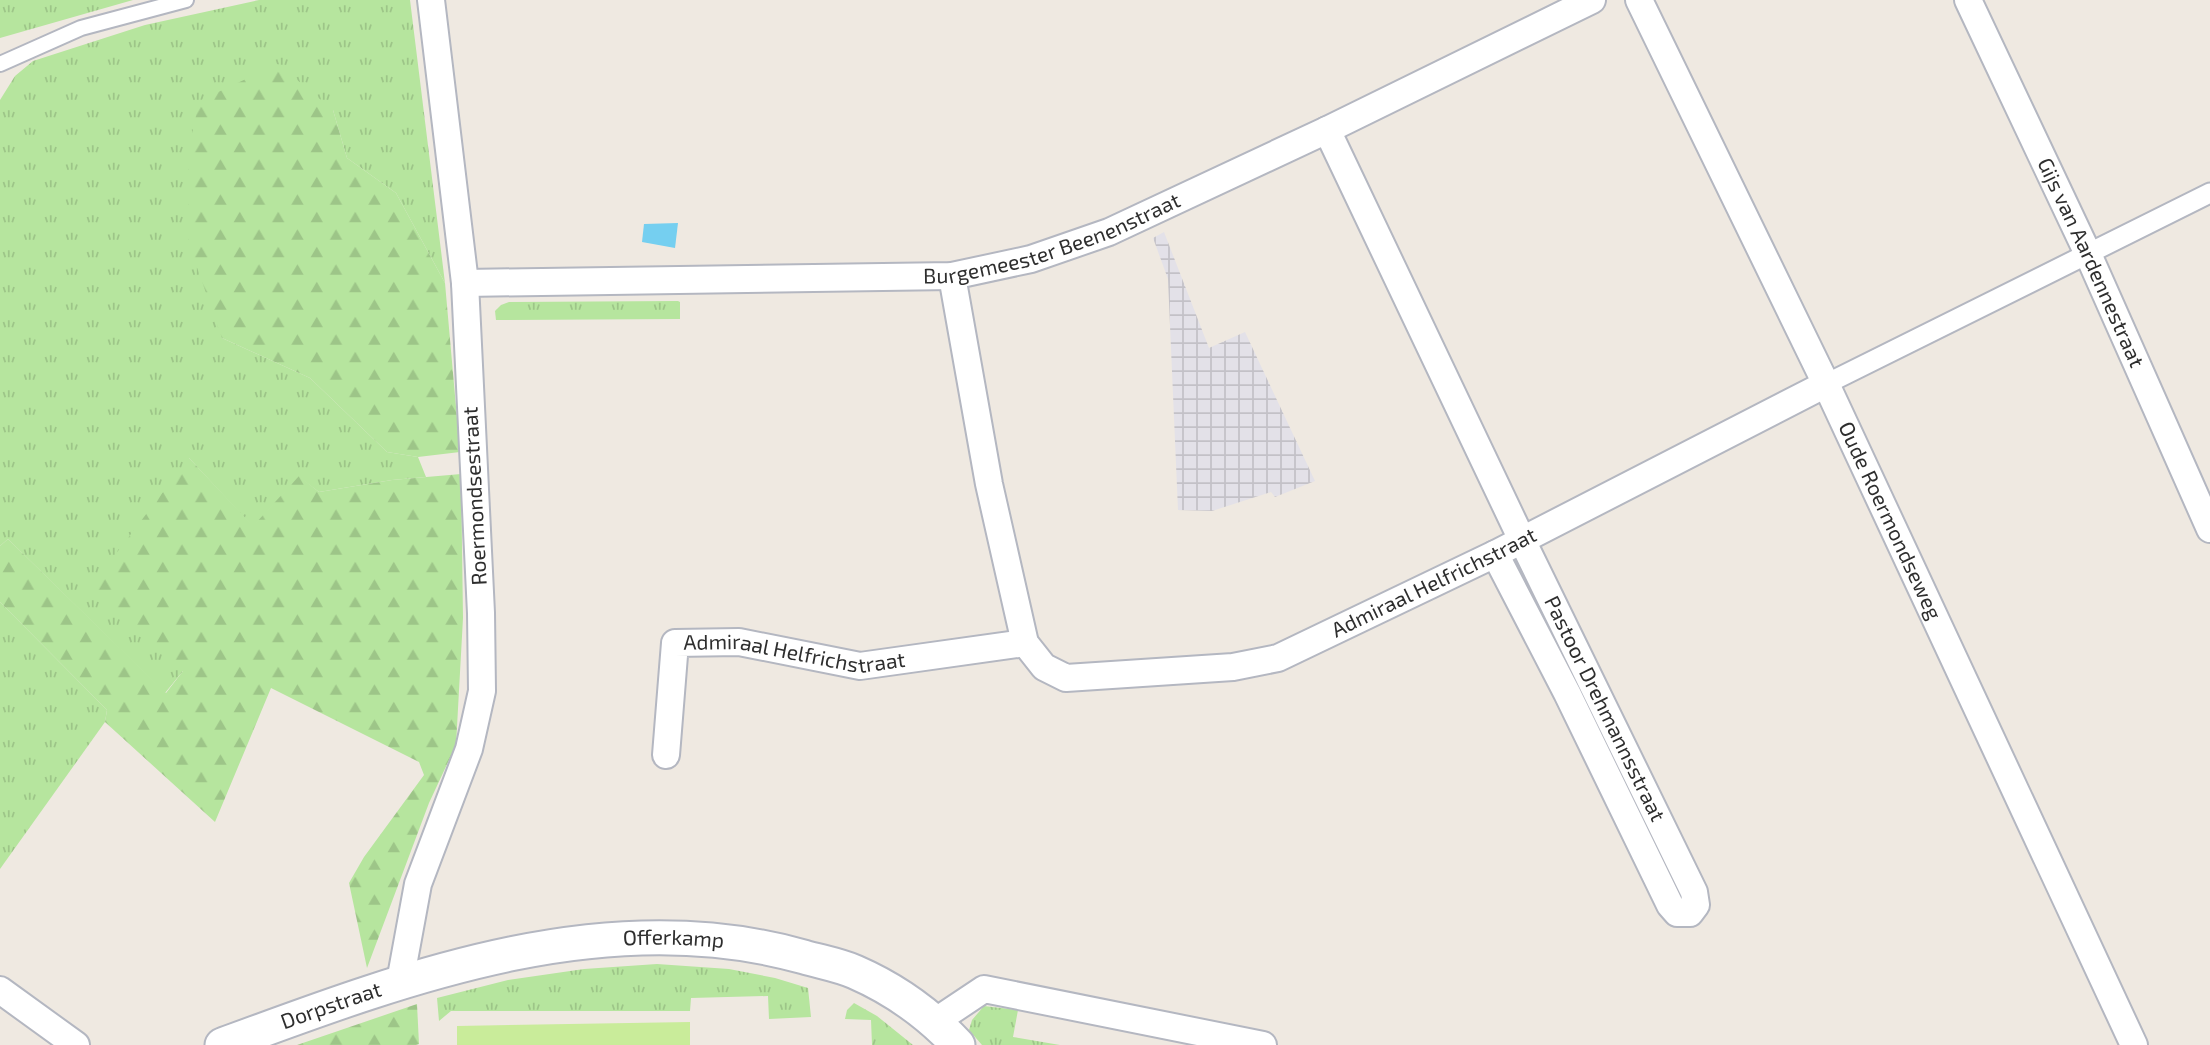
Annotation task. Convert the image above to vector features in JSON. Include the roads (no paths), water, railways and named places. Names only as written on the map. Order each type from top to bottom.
[{"type":"street","name":"Roermondsestraat","points":[[400,982],[418,884],[469,749],[482,691],[481,613],[465,283],[430,0]]},
{"type":"street","name":"Burgemeester Beenenstraat","points":[[465,283],[952,276],[1031,259],[1109,232],[1327,130],[1592,0]]},
{"type":"street","name":"Oude Roermondseweg","points":[[1639,0],[1826,384],[2134,1045]]},
{"type":"street","name":"Gijs van Aardennestraat","points":[[1968,0],[2088,254],[2210,529]]},
{"type":"street","name":"Pastoor Drehmannsstraat","points":[[1327,130],[1522,540],[1694,892],[1696,905],[1690,913],[1677,914],[1670,905],[1567,693],[1495,554]]},
{"type":"street","points":[[1826,384],[2210,193]]},
{"type":"street","name":"Admiraal Helfrichstraat","points":[[952,276],[989,484],[1025,643],[1044,667],[1066,678],[1233,667],[1278,657],[1495,554],[1826,384]]},
{"type":"street","name":"Admiraal Helfrichstraat","points":[[666,755],[675,643],[739,642],[860,666],[1025,643]]},
{"type":"street","name":"Offerkamp","points":[[400,982],[556,946],[668,937],[719,940],[785,952],[854,971],[936,1021],[958,1045]]},
{"type":"street","name":"Dorpstraat","points":[[222,1045],[400,982]]},
{"type":"street","points":[[936,1021],[984,989],[1264,1045]]},
{"type":"street","points":[[0,990],[76,1045]]},
{"type":"lane","points":[[0,64],[81,28],[187,0]]},
{"type":"water","points":[[678,223],[675,248],[642,242],[644,224]]}]
